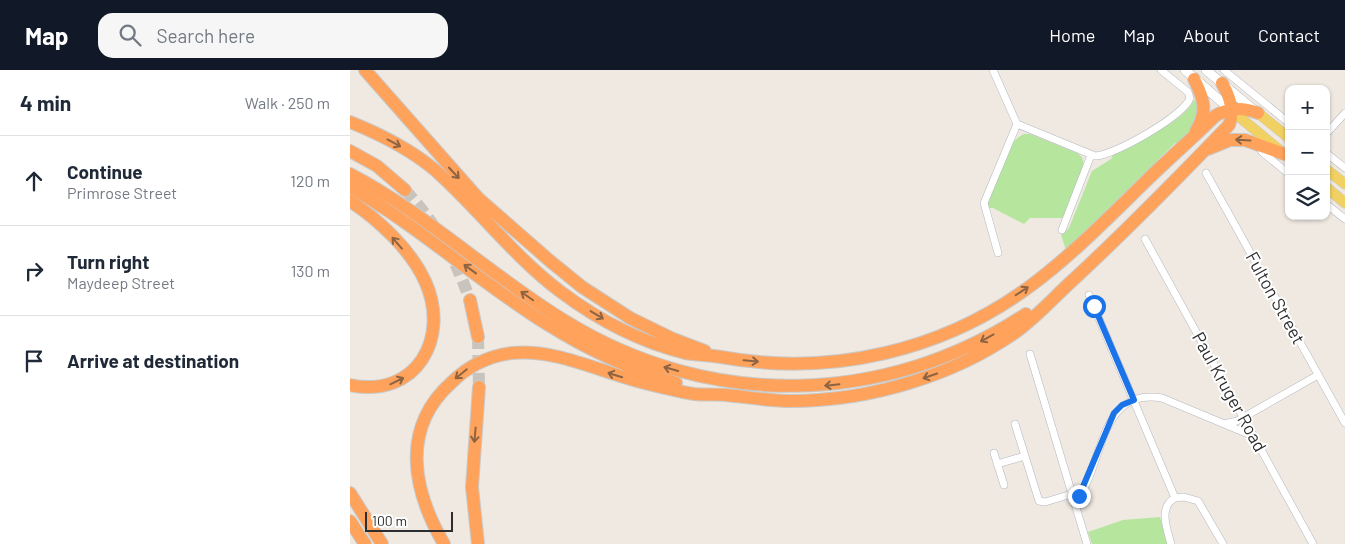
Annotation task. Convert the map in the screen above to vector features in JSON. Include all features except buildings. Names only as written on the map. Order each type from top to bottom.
[{"type":"highway","points":[[365,70],[478,198],[550,261],[582,287],[615,309],[651,329],[714,356]]},
{"type":"highway","points":[[1189,75],[1202,96],[1204,110],[1200,124],[1189,141]]},
{"type":"highway","points":[[444,544],[429,516],[418,483],[416,454],[418,440],[426,415],[433,402],[441,392],[471,366],[498,356],[534,353],[558,357],[666,389],[694,394],[788,401],[863,393],[910,383],[950,369],[1014,334],[1044,309],[1128,228],[1229,125],[1230,99],[1223,76]]},
{"type":"highway","points":[[350,122],[402,147],[433,169],[541,276],[608,322],[650,341],[687,353],[790,364],[849,361],[878,356],[937,338],[997,308],[1032,285],[1078,247],[1215,116],[1231,110],[1244,108],[1258,113]]},
{"type":"highway","points":[[1201,153],[1223,142],[1245,140],[1285,156]]},
{"type":"highway","points":[[350,151],[377,166],[405,190]]},
{"type":"highway","points":[[350,174],[402,205],[496,275],[589,335],[638,358],[700,376],[788,387],[828,385],[876,378],[907,370],[979,342],[1058,294]]},
{"type":"highway","points":[[350,187],[379,204],[501,292],[567,336],[637,371],[714,394]]},
{"type":"highway","points":[[350,201],[389,234],[414,264],[429,292],[434,324],[426,353],[408,375],[393,384],[377,388],[350,385]]},
{"type":"highway","points":[[470,300],[478,337]]},
{"type":"highway","points":[[478,544],[472,487],[479,387]]},
{"type":"highway","points":[[350,493],[382,544]]},
{"type":"highway","points":[[350,521],[365,544]]},
{"type":"main road","points":[[1206,70],[1223,76],[1258,113],[1285,135]]},
{"type":"main road","points":[[1189,75],[1285,155]]},
{"type":"main road","points":[[1330,172],[1345,184]]},
{"type":"main road","points":[[1330,191],[1345,203]]},
{"type":"street","points":[[993,70],[1017,124],[1091,155],[1100,156],[1107,154],[1170,119],[1188,102],[1188,92],[1161,70]]},
{"type":"street","points":[[1223,76],[1285,120]]},
{"type":"street","points":[[1330,130],[1345,113]]},
{"type":"street","points":[[998,253],[984,203],[1017,124]]},
{"type":"street","points":[[1262,152],[1285,171]]},
{"type":"street","points":[[1062,230],[1091,155]]},
{"type":"street","points":[[1330,156],[1345,168]]},
{"type":"street","name":"Fulton Street","points":[[1206,174],[1345,424]]},
{"type":"street","points":[[1330,207],[1345,219]]},
{"type":"street","name":"Paul Kruger Road","points":[[1145,239],[1313,544]]},
{"type":"street","points":[[1089,295],[1175,498]]},
{"type":"street","points":[[1030,354],[1087,544]]},
{"type":"street","points":[[1224,424],[1242,417],[1318,375]]},
{"type":"street","points":[[1075,502],[1086,484],[1114,413],[1122,405],[1134,400],[1149,396],[1162,398],[1253,436]]},
{"type":"street","points":[[1015,424],[1039,500],[1045,502],[1072,494]]},
{"type":"street","points":[[994,453],[1004,485]]},
{"type":"street","points":[[997,464],[1025,456]]},
{"type":"street","points":[[1069,484],[1086,484]]},
{"type":"street","points":[[1172,544],[1164,514],[1171,500],[1184,497],[1198,501],[1223,544]]},
{"type":"green space","points":[[1194,100],[1203,106],[1198,125],[1177,144],[1175,143],[1066,250],[1061,235],[1069,228],[1092,171],[1111,159],[1113,155],[1170,124],[1189,108]]},
{"type":"green space","points":[[1024,134],[1030,134],[1077,153],[1082,157],[1084,165],[1064,218],[1030,218],[1024,224],[993,208],[988,208],[987,203],[1001,164],[1011,145]]},
{"type":"green space","points":[[1160,517],[1168,544],[1092,544],[1088,532],[1123,520]]},
{"type":"tunnel","points":[[405,190],[427,216],[444,241],[470,300]]},
{"type":"tunnel","points":[[478,337],[479,387]]},
{"type":"route","points":[[1079,496],[1086,484],[1114,413],[1122,405],[1134,400],[1094,306]]}]
